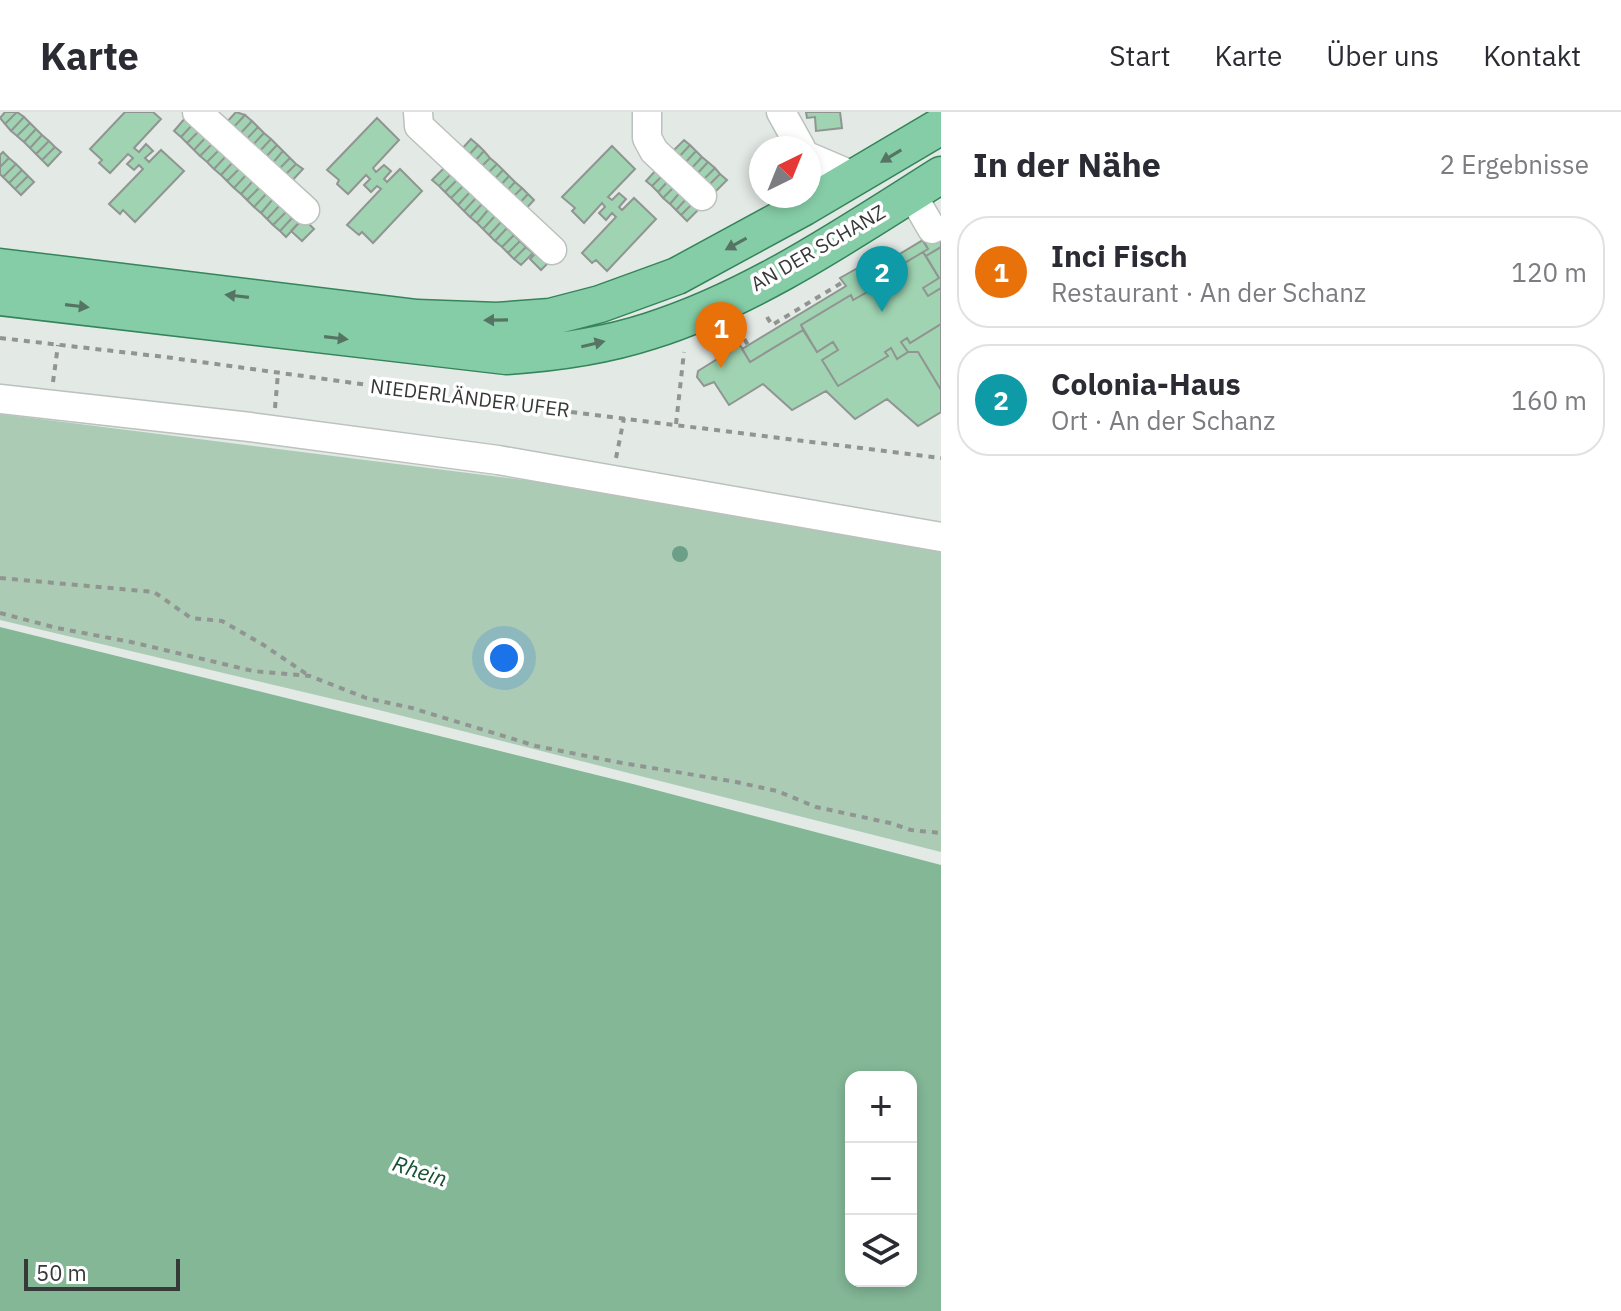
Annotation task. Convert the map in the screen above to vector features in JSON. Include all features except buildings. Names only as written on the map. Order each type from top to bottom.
[{"type":"main road","points":[[821,197],[936,126]]},
{"type":"main road","name":"AN DER SCHANZ","points":[[0,297],[506,356],[570,350],[648,332],[708,309],[811,254],[926,184]]},
{"type":"main road","points":[[0,267],[417,318],[497,321],[550,317],[600,304],[677,276],[802,208]]},
{"type":"main road","points":[[803,208],[788,221],[779,236],[781,247],[792,257],[802,258],[811,254]]},
{"type":"street","points":[[197,112],[305,210]]},
{"type":"street","points":[[418,112],[419,126],[552,250]]},
{"type":"street","points":[[647,112],[647,138],[654,151],[702,196]]},
{"type":"street","points":[[781,112],[794,136]]},
{"type":"street","points":[[821,162],[856,177]]},
{"type":"street","points":[[926,184],[932,229]]},
{"type":"street","points":[[0,399],[250,427],[498,460],[941,537]]},
{"type":"path","points":[[865,269],[879,260],[874,253]]},
{"type":"path","points":[[767,317],[772,325],[843,282]]},
{"type":"path","points":[[738,329],[748,345]]},
{"type":"path","name":"NIEDERLÄNDER UFER","points":[[0,338],[941,458]]},
{"type":"path","points":[[54,378],[58,345]]},
{"type":"path","points":[[676,424],[684,352]]},
{"type":"path","points":[[275,410],[278,373]]},
{"type":"path","points":[[619,445],[624,418]]},
{"type":"path","points":[[0,578],[154,592],[191,618],[222,621],[310,676],[366,698],[412,708],[536,746],[736,782],[777,791],[816,807],[911,830],[941,833]]},
{"type":"path","points":[[0,613],[253,671],[310,676]]},
{"type":"shaded area","points":[[0,414],[555,484],[941,548],[941,852],[371,708],[0,620]]},
{"type":"water","name":"Rhein","points":[[0,627],[633,784],[941,865],[941,1311],[0,1311]]},
{"type":"place","name":"Colonia-Haus","points":[[882,312]]},
{"type":"place","name":"Inci Fisch","points":[[721,368]]}]
